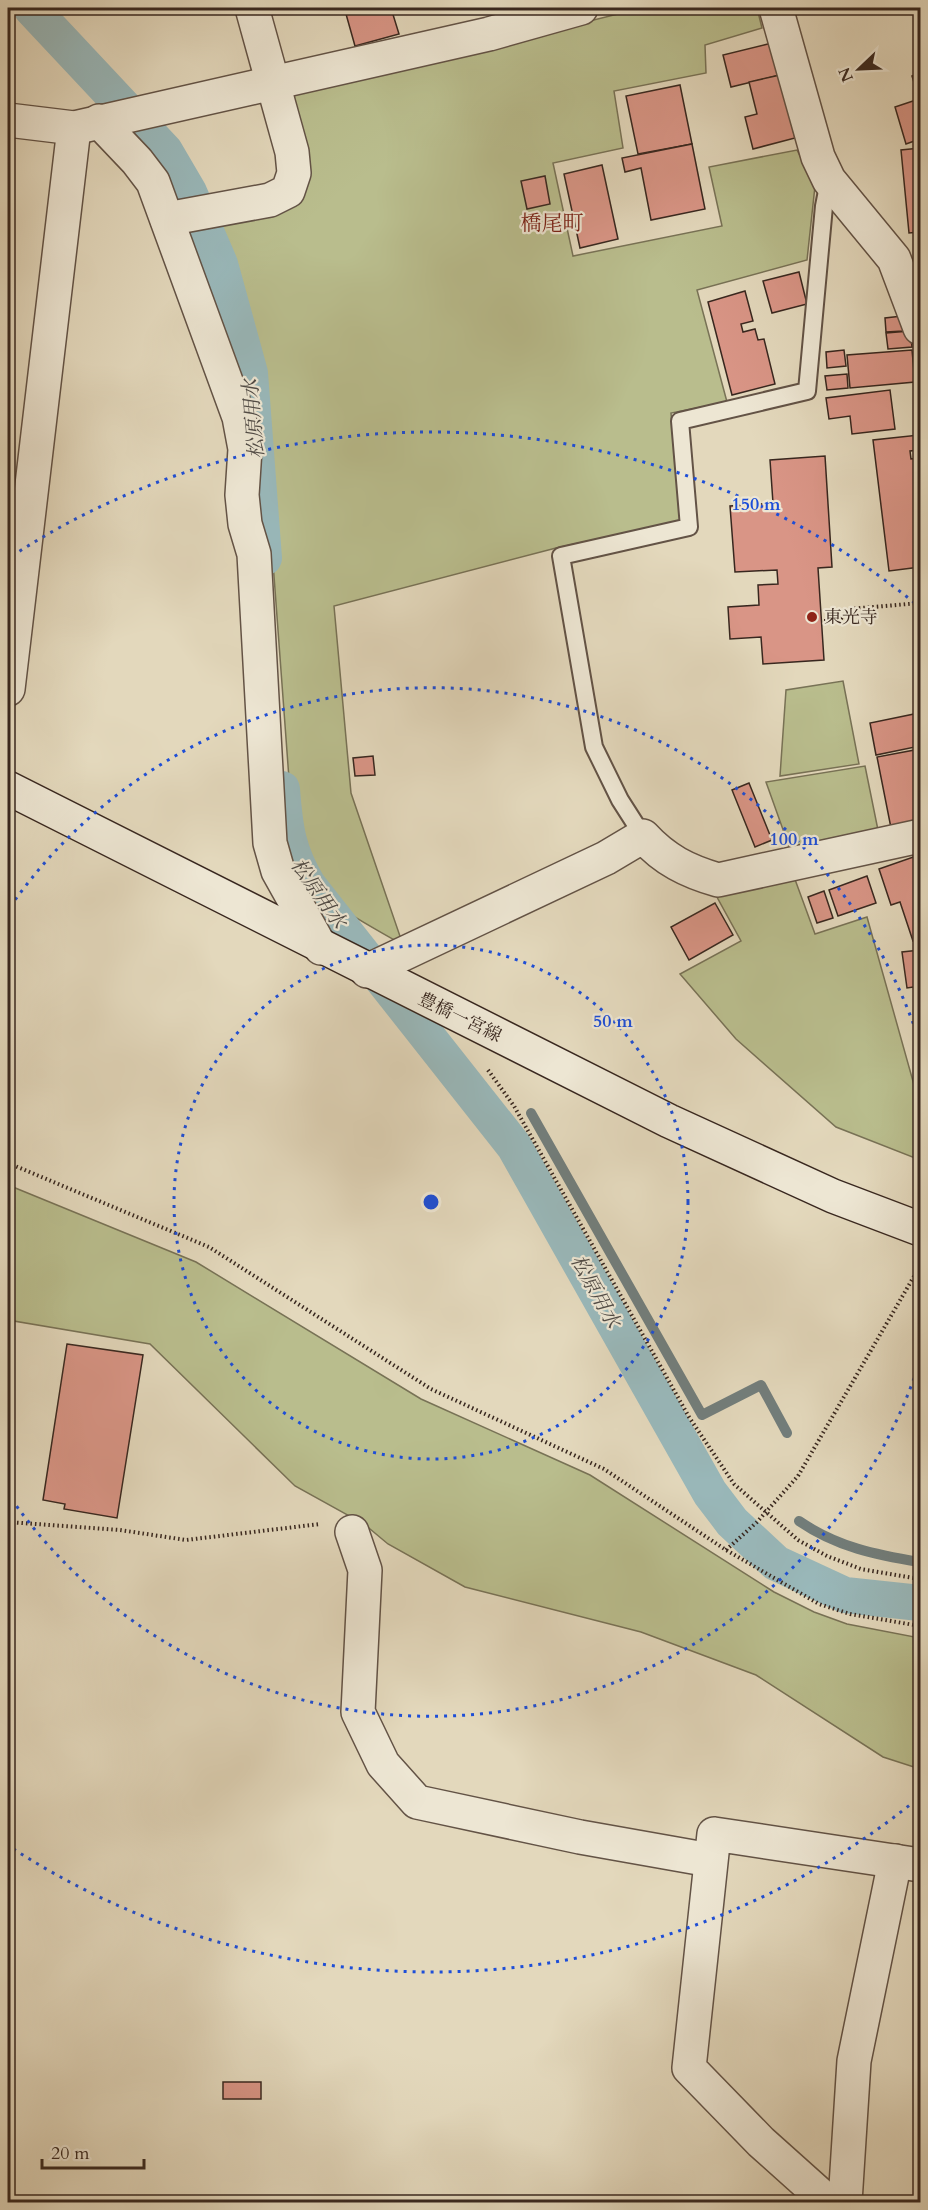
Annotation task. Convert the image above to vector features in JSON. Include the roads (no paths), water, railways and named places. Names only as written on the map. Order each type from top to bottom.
[{"type":"street","points":[[167,219],[270,200],[288,191],[294,173],[292,152],[252,8]]},
{"type":"street","points":[[8,120],[87,125],[186,105],[489,34],[581,8]]},
{"type":"street","points":[[776,8],[803,112],[818,157],[829,180],[894,259],[921,328]]},
{"type":"street","points":[[87,125],[137,161],[153,182],[239,417],[244,449],[242,495],[245,524],[254,554],[270,843],[278,871],[321,948]]},
{"type":"street","points":[[8,689],[87,125]]},
{"type":"street","name":"豊橋一宮線","points":[[8,788],[321,948],[669,1121],[833,1196],[921,1229]]},
{"type":"street","points":[[367,971],[606,858],[643,836],[660,855],[688,872],[718,880],[921,836]]},
{"type":"street","points":[[352,1533],[364,1570],[358,1712],[383,1764],[417,1802],[580,1837],[710,1860]]},
{"type":"street","points":[[828,2202],[761,2142],[689,2068],[714,1834],[908,1863],[854,2061],[845,2202]]},
{"type":"lane","points":[[643,836],[620,800],[594,747],[561,556],[689,527],[680,421],[807,391],[824,206],[829,180]]},
{"type":"waterway","name":"松原用水","points":[[31,8],[165,151],[189,192],[220,264],[250,373],[264,558]]},
{"type":"waterway","name":"松原用水","points":[[282,789],[289,839],[296,861],[308,885],[514,1146],[710,1493],[732,1522],[776,1563],[845,1595],[920,1603]]},
{"type":"waterway","points":[[531,1113],[702,1415],[761,1385],[787,1433]]},
{"type":"waterway","points":[[799,1521],[842,1544],[920,1562]]},
{"type":"place","name":"東光寺","points":[[812,617]]},
{"type":"district","name":"橋尾町","points":[[552,223]]}]
